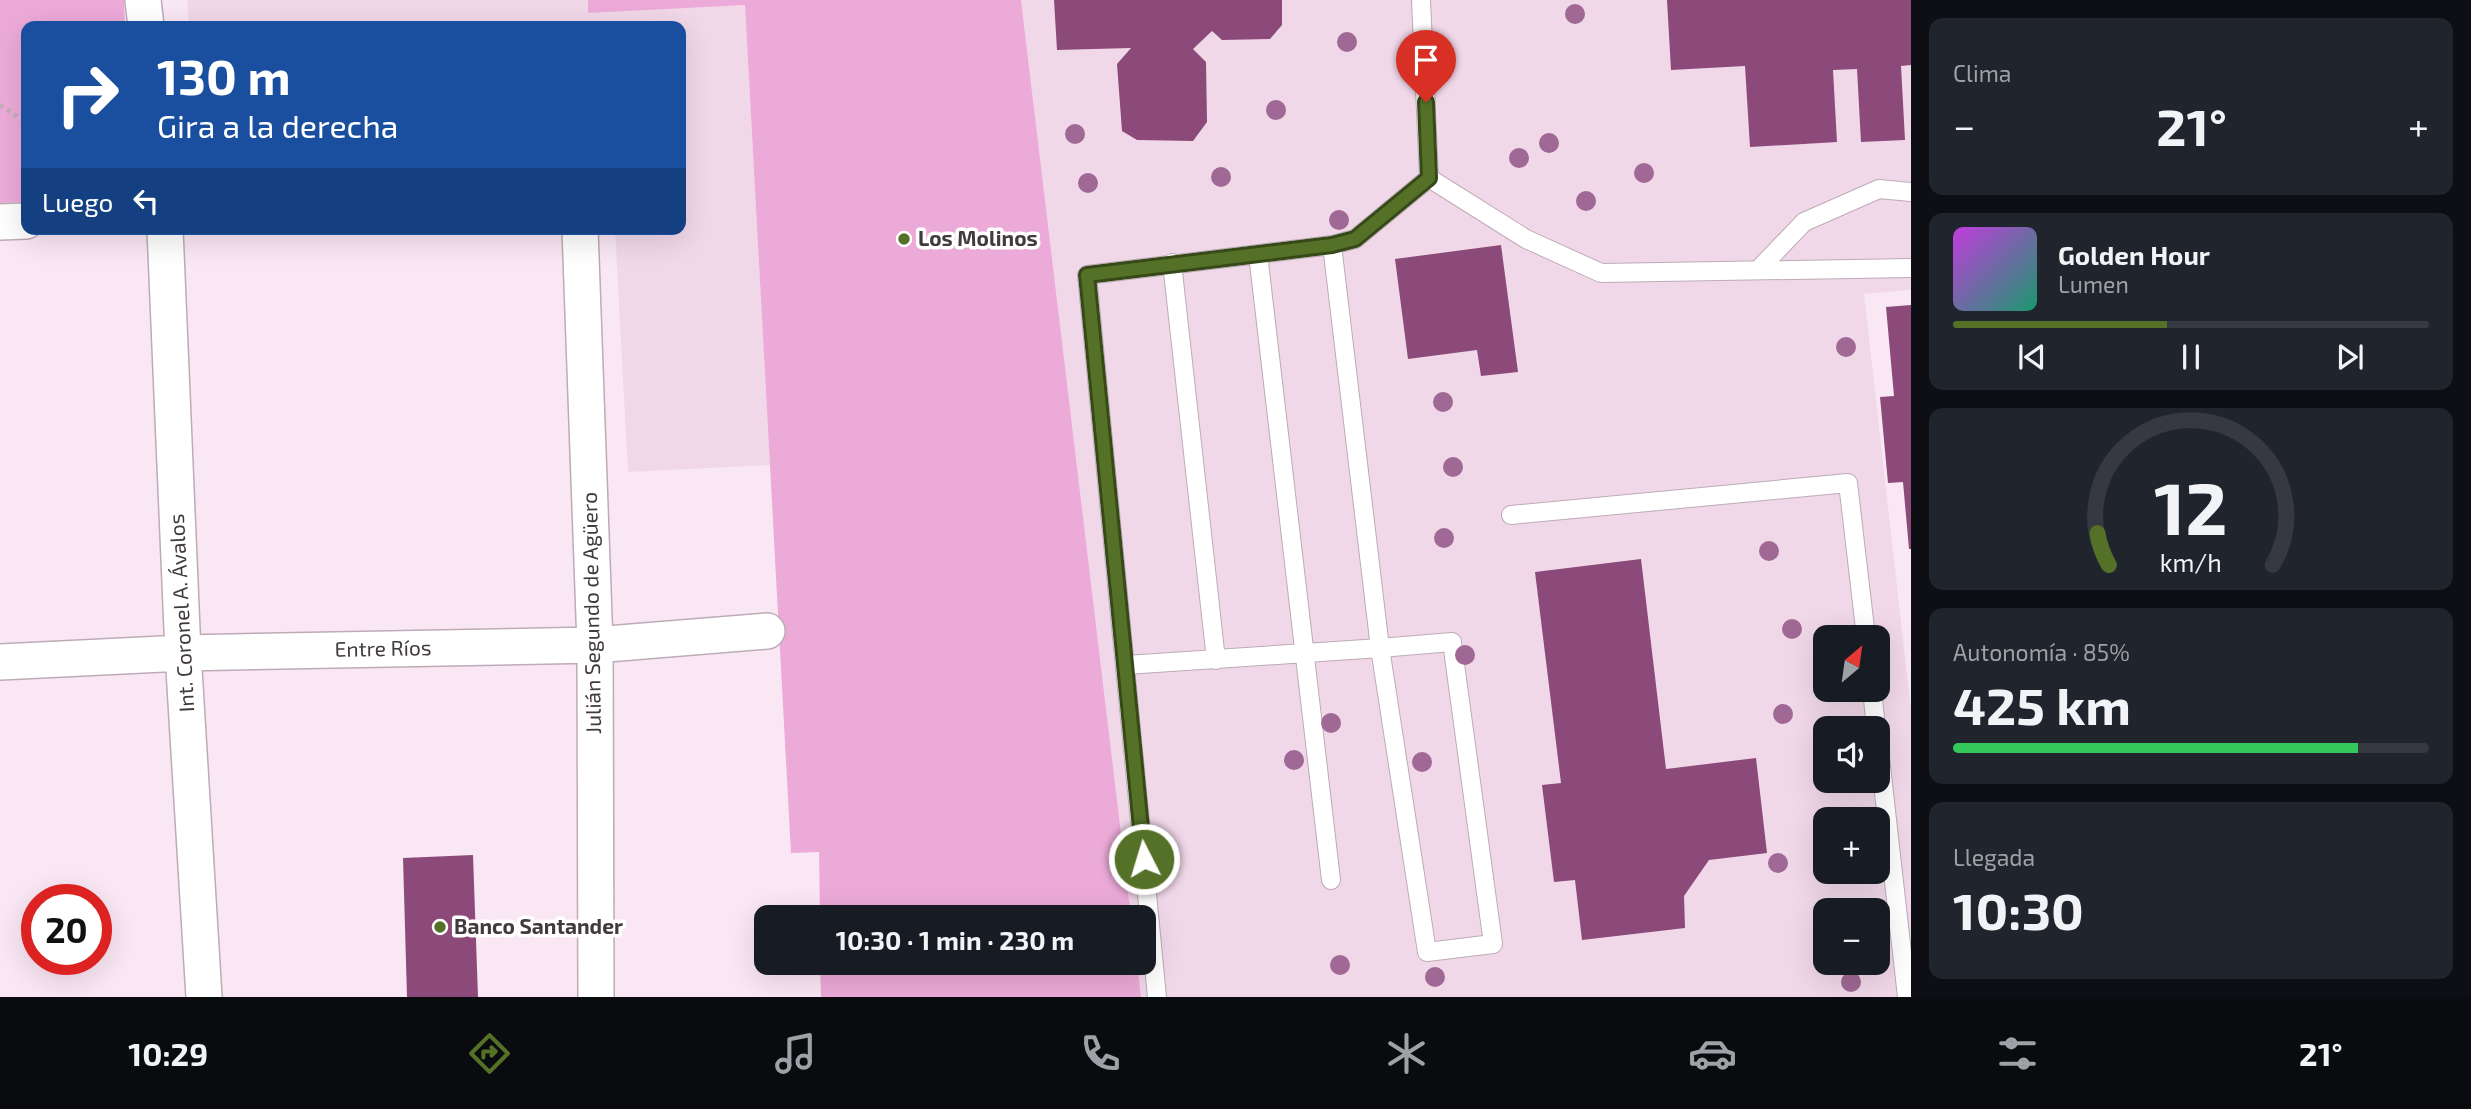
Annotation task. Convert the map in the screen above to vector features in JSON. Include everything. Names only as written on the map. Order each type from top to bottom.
[{"type":"street","points":[[143,0],[145,21]]},
{"type":"street","points":[[0,222],[21,221]]},
{"type":"street","name":"Int. Coronel A. Ávalos","points":[[166,235],[183,653],[204,997]]},
{"type":"street","name":"Julián Segundo de Agüero","points":[[580,235],[595,645],[596,997]]},
{"type":"street","name":"Entre Ríos","points":[[0,662],[183,653],[595,645],[767,631]]},
{"type":"lane","points":[[1421,0],[1429,178]]},
{"type":"lane","points":[[1157,997],[1087,275],[1332,245],[1355,239],[1429,178]]},
{"type":"lane","points":[[1429,178],[1526,239],[1601,272],[1911,268]]},
{"type":"lane","points":[[1759,269],[1804,222],[1879,189],[1911,191]]},
{"type":"lane","points":[[1126,664],[1216,660],[1304,654],[1380,648],[1452,642],[1493,944],[1427,952],[1380,648],[1332,245]]},
{"type":"lane","points":[[1258,254],[1331,880]]},
{"type":"lane","points":[[1172,263],[1216,660]]},
{"type":"lane","points":[[1511,514],[1848,483],[1865,625]]},
{"type":"lane","points":[[1884,793],[1907,997]]},
{"type":"path","points":[[0,105],[21,119]]},
{"type":"shaded area","points":[[0,0],[124,0],[125,21],[21,21],[21,202],[0,203]]},
{"type":"shaded area","points":[[187,0],[588,0],[589,12],[745,5],[770,465],[628,472],[615,235],[686,235],[686,21],[189,21]]},
{"type":"shaded area","name":"Los Molinos","points":[[588,0],[1021,0],[1130,905],[820,905],[819,852],[791,853],[745,5],[588,13]]},
{"type":"shaded area","points":[[1021,0],[1911,0],[1911,290],[1864,294],[1911,710],[1911,997],[1141,997],[1138,975],[1156,975],[1156,905],[1130,905]]},
{"type":"shaded area","points":[[820,975],[1138,975],[1141,997],[821,997]]},
{"type":"building","points":[[1054,0],[1282,0],[1282,25],[1270,39],[1222,40],[1212,31],[1193,49],[1206,62],[1207,122],[1193,141],[1137,140],[1122,131],[1117,64],[1131,48],[1057,50]]},
{"type":"building","points":[[1667,0],[1911,0],[1911,65],[1901,66],[1905,140],[1861,142],[1857,69],[1833,70],[1837,142],[1750,147],[1745,66],[1671,70]]},
{"type":"building","points":[[1501,245],[1518,372],[1481,376],[1477,350],[1408,359],[1395,259]]},
{"type":"building","points":[[1911,305],[1909,549],[1903,482],[1888,483],[1880,397],[1894,396],[1886,307]]},
{"type":"building","points":[[1641,559],[1666,769],[1756,758],[1767,853],[1709,860],[1684,896],[1685,928],[1582,940],[1575,880],[1554,882],[1542,785],[1561,783],[1535,572]]},
{"type":"building","name":"Banco Santander","points":[[473,855],[478,997],[407,997],[403,858]]},
{"type":"place","name":"Los Molinos","points":[[904,239]]},
{"type":"place","name":"Banco Santander","points":[[440,927]]},
{"type":"route","points":[[1144,859],[1087,275],[1332,245],[1355,239],[1429,178],[1426,102]]}]
